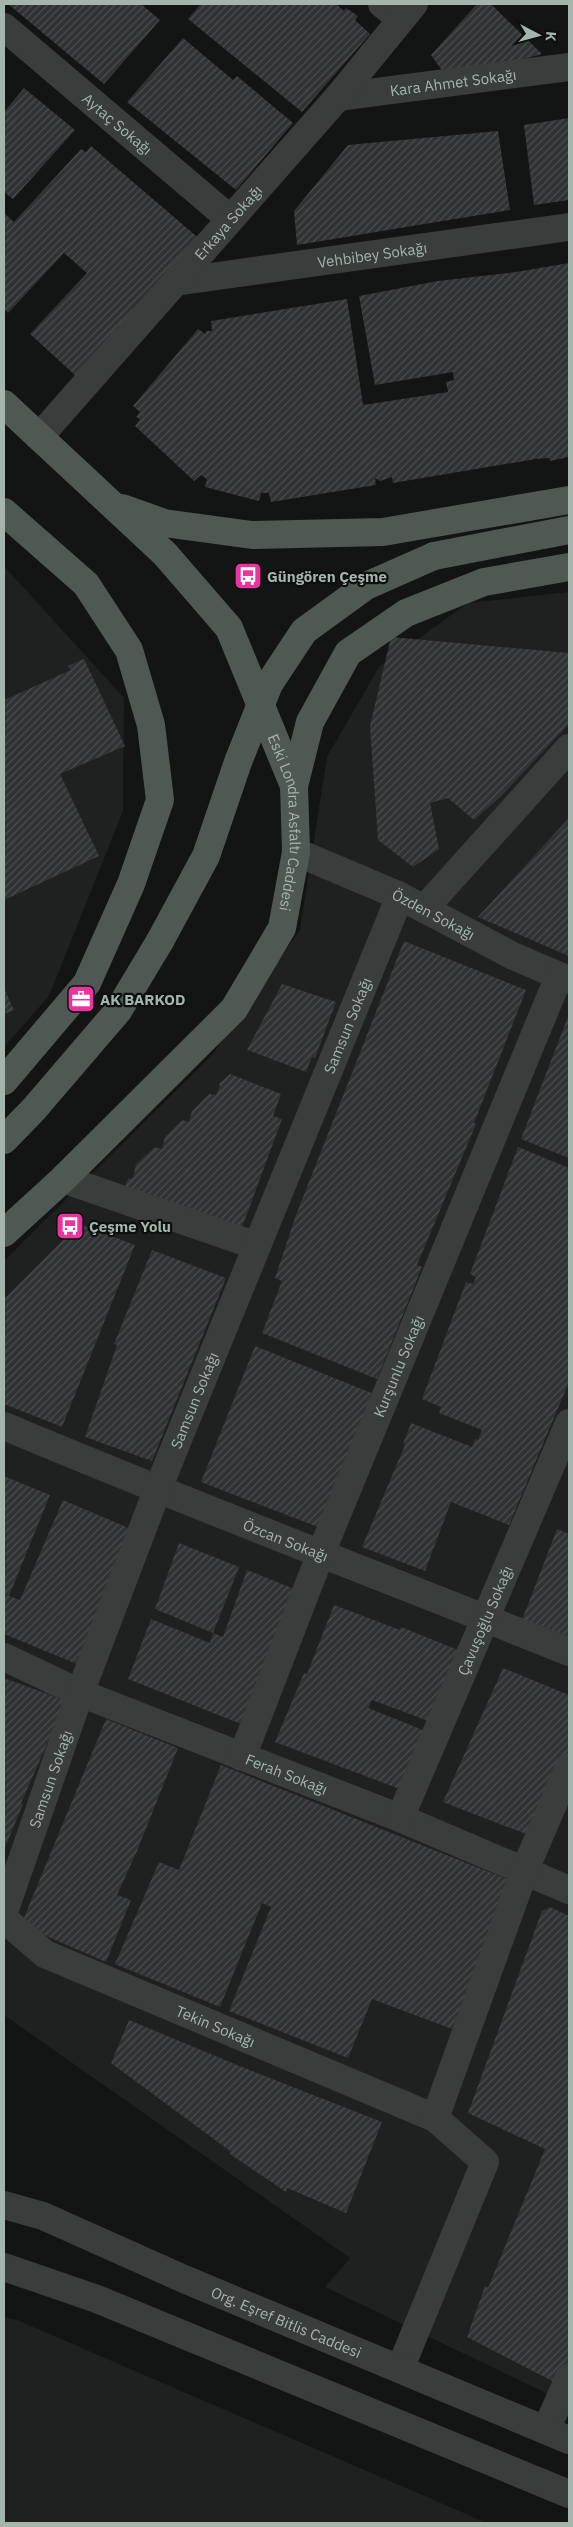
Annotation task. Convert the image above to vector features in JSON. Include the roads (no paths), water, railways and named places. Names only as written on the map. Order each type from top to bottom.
[{"type":"main road","name":"Eski Londra Asfaltı Caddesi","points":[[4,404],[165,554],[229,628],[294,786],[296,852],[282,928],[234,1009],[63,1179],[4,1233]]},
{"type":"main road","points":[[111,504],[164,523],[252,535],[383,532],[569,500]]},
{"type":"main road","points":[[4,512],[86,584],[129,650],[150,725],[160,800],[131,884],[87,984],[4,1081]]},
{"type":"main road","points":[[4,1140],[34,1109],[118,1011],[160,942],[206,856],[238,762],[269,684],[304,632],[366,586],[434,556],[569,530]]},
{"type":"main road","points":[[294,786],[310,722],[348,653],[406,613],[484,582],[569,567]]},
{"type":"street","name":"Erkaya Sokağı","points":[[39,437],[338,97],[399,9]]},
{"type":"street","name":"Aytaç Sokağı","points":[[4,28],[230,219]]},
{"type":"street","name":"Kara Ahmet Sokağı","points":[[338,97],[569,67]]},
{"type":"street","name":"Vehbibey Sokağı","points":[[175,282],[569,227]]},
{"type":"street","points":[[424,909],[569,748]]},
{"type":"street","name":"Özden Sokağı","points":[[296,852],[400,896],[512,956],[564,978]]},
{"type":"street","name":"Samsun Sokağı","points":[[4,1912],[80,1693],[158,1491],[400,896]]},
{"type":"street","name":"Kurşunlu Sokağı","points":[[242,1757],[321,1553],[564,978]]},
{"type":"street","points":[[63,1179],[257,1246]]},
{"type":"street","name":"Çavuşoğlu Sokağı","points":[[400,1818],[569,1423]]},
{"type":"street","name":"Özcan Sokağı","points":[[4,1426],[158,1491],[321,1553],[569,1652]]},
{"type":"street","name":"Ferah Sokağı","points":[[4,1658],[80,1693],[400,1818],[569,1890]]},
{"type":"street","points":[[435,2118],[524,1872],[569,1767]]},
{"type":"street","name":"Tekin Sokağı","points":[[4,1919],[45,1954],[435,2118],[485,2162],[400,2369]]},
{"type":"street","name":"Org. Eşref Bitlis Caddesi","points":[[4,2205],[43,2216],[184,2279],[558,2435]]},
{"type":"street","points":[[4,2267],[97,2299],[569,2494]]},
{"type":"street","points":[[558,2435],[569,2378]]},
{"type":"place","name":"Güngören Çeşme","points":[[248,576]]},
{"type":"place","name":"AK BARKOD","points":[[81,999]]},
{"type":"place","name":"Çeşme Yolu","points":[[70,1226]]}]
